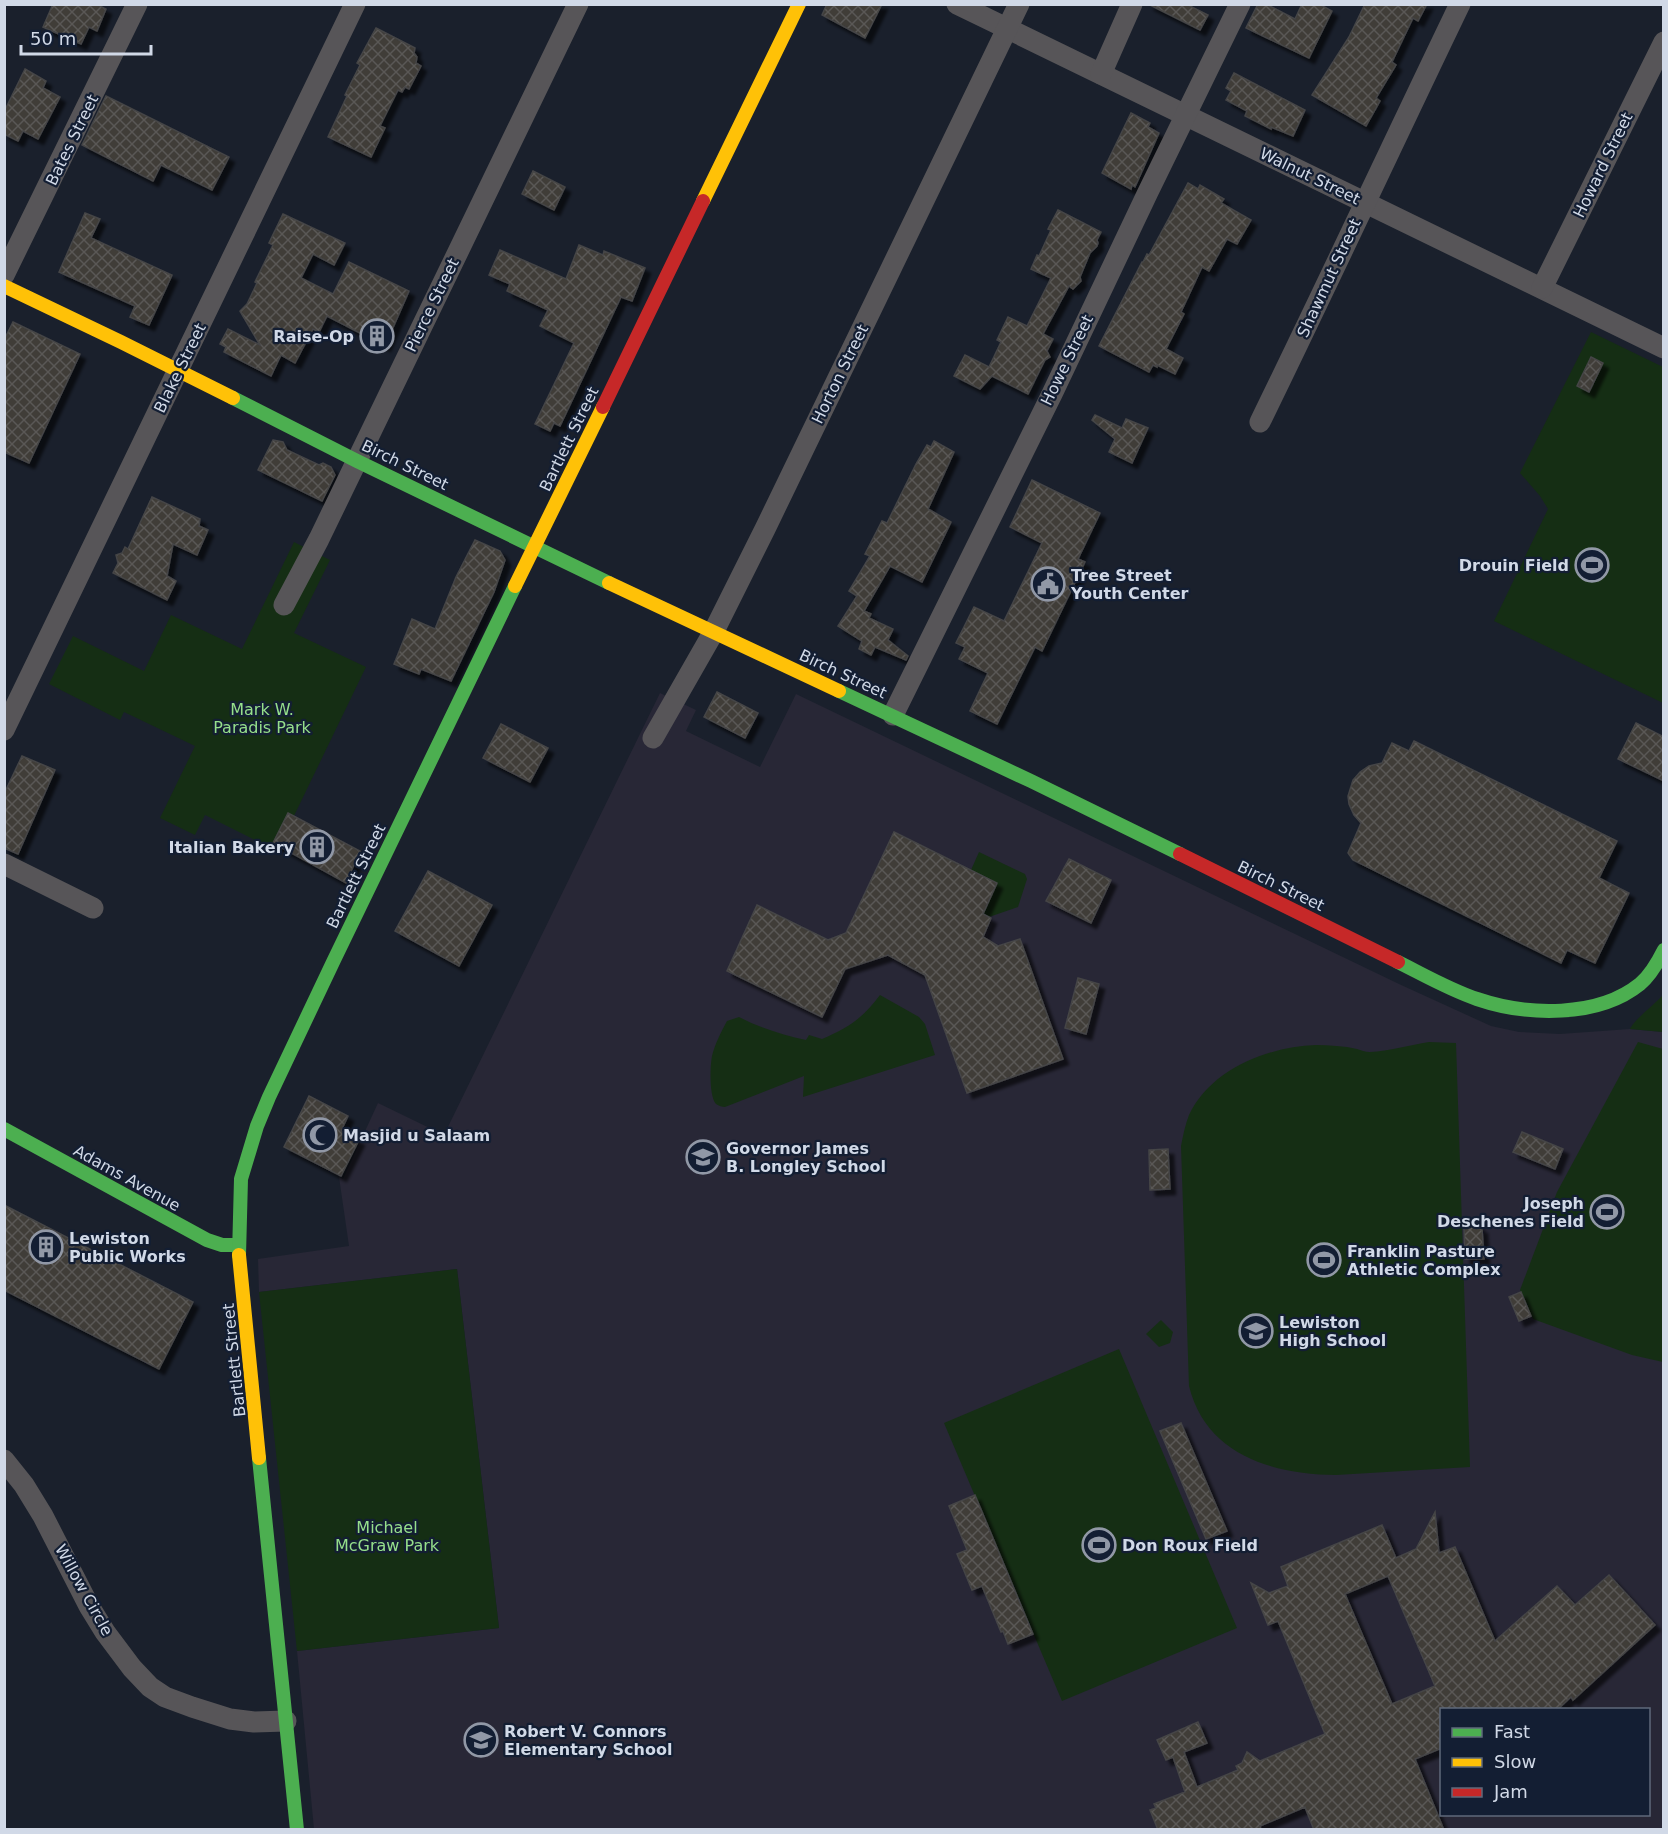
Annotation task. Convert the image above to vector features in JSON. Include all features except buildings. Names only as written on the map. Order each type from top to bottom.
[{"type":"street","name":"Bates Street","points":[[4,275],[137,4]]},
{"type":"street","name":"Blake Street","points":[[4,730],[355,4]]},
{"type":"street","name":"Pierce Street","points":[[284,605],[319,539],[578,4]]},
{"type":"street","name":"Bartlett Street","points":[[297,1830],[238,1245],[242,1179],[256,1126],[451,715],[799,4]]},
{"type":"street","name":"Walnut Street","points":[[957,4],[1664,348]]},
{"type":"street","name":"Horton Street","points":[[652,738],[713,633],[1019,4]]},
{"type":"street","points":[[1101,74],[1132,4]]},
{"type":"street","name":"Howe Street","points":[[893,715],[1240,4]]},
{"type":"street","name":"Shawmut Street","points":[[1260,422],[1460,4]]},
{"type":"street","name":"Howard Street","points":[[1542,288],[1664,42]]},
{"type":"street","name":"Birch Street","points":[[4,286],[713,633],[1031,781],[1484,1002],[1516,1009],[1553,1011],[1602,1004],[1623,997],[1640,985],[1654,969],[1664,950]]},
{"type":"street","points":[[4,864],[93,908]]},
{"type":"street","name":"Adams Avenue","points":[[4,1129],[207,1240],[222,1245],[238,1245]]},
{"type":"street","name":"Willow Circle","points":[[4,1460],[24,1485],[43,1516],[94,1615],[132,1668],[150,1688],[165,1697],[230,1719],[254,1722],[286,1721]]},
{"type":"shaded area","points":[[660,693],[696,710],[686,731],[760,767],[796,694],[1491,1026],[1519,1032],[1560,1034],[1630,1029],[1663,1032],[1663,1829],[314,1829],[297,1651],[499,1628],[457,1269],[259,1292],[258,1259],[349,1246],[339,1177],[343,1179],[378,1103],[444,1135]]},
{"type":"green space","name":"Drouin Field","points":[[1591,332],[1663,367],[1663,703],[1494,621],[1548,509],[1520,473]]},
{"type":"green space","name":"Mark W. Paradis Park","points":[[294,542],[330,560],[294,633],[366,667],[277,851],[205,815],[195,835],[160,818],[195,746],[124,712],[120,720],[49,684],[73,636],[144,671],[171,615],[242,649]]},
{"type":"green space","points":[[979,852],[1025,874],[1027,879],[1018,907],[989,917],[983,913],[971,870]]},
{"type":"green space","points":[[880,995],[919,1017],[925,1024],[935,1055],[803,1097],[804,1076],[725,1107],[716,1104],[711,1088],[711,1061],[716,1043],[727,1021],[739,1017],[789,1036],[806,1040],[809,1035],[822,1039],[840,1031],[854,1021]]},
{"type":"green space","points":[[1663,995],[1663,1032],[1630,1029],[1636,1021]]},
{"type":"green space","name":"Franklin Pasture Athletic Complex","points":[[1429,1042],[1456,1043],[1470,1467],[1336,1475],[1312,1474],[1266,1465],[1226,1444],[1210,1429],[1198,1410],[1189,1386],[1181,1146],[1189,1115],[1211,1085],[1226,1073],[1260,1056],[1279,1050],[1316,1045],[1342,1046],[1370,1052]]},
{"type":"green space","name":"Joseph Deschenes Field","points":[[1638,1042],[1663,1049],[1663,1362],[1632,1355],[1533,1319],[1520,1290],[1557,1192]]},
{"type":"green space","name":"Michael McGraw Park","points":[[457,1269],[499,1628],[297,1651],[259,1292]]},
{"type":"green space","points":[[1161,1320],[1173,1332],[1170,1343],[1159,1347],[1146,1334]]},
{"type":"green space","name":"Don Roux Field","points":[[1119,1349],[1237,1628],[1062,1701],[944,1423]]},
{"type":"traffic: fast","points":[[233,398],[609,583]]},
{"type":"traffic: fast","points":[[239,1255],[241,1179],[257,1126],[334,960],[515,586]]},
{"type":"traffic: fast","points":[[839,691],[1180,854]]},
{"type":"traffic: fast","points":[[1398,962],[1447,987],[1497,1005],[1539,1011],[1562,1011],[1604,1003],[1623,995],[1648,977],[1664,950]]},
{"type":"traffic: fast","points":[[4,1129],[207,1240],[222,1245],[238,1245]]},
{"type":"traffic: fast","points":[[259,1458],[297,1830]]},
{"type":"traffic: slow","points":[[703,201],[799,4]]},
{"type":"traffic: slow","points":[[4,286],[233,398]]},
{"type":"traffic: slow","points":[[515,586],[603,407]]},
{"type":"traffic: slow","points":[[609,583],[839,691]]},
{"type":"traffic: slow","points":[[239,1255],[259,1458]]},
{"type":"traffic: jam","points":[[603,407],[703,201]]},
{"type":"traffic: jam","points":[[1180,854],[1398,962]]},
{"type":"place","name":"Raise-Op","points":[[377,336]]},
{"type":"place","name":"Drouin Field","points":[[1592,565]]},
{"type":"place","name":"Tree Street Youth Center","points":[[1048,584]]},
{"type":"place","name":"Italian Bakery","points":[[317,847]]},
{"type":"place","name":"Masjid u Salaam","points":[[320,1135]]},
{"type":"place","name":"Governor James B. Longley School","points":[[703,1157]]},
{"type":"place","name":"Joseph Deschenes Field","points":[[1607,1212]]},
{"type":"place","name":"Lewiston Public Works","points":[[46,1247]]},
{"type":"place","name":"Franklin Pasture Athletic Complex","points":[[1324,1260]]},
{"type":"place","name":"Lewiston High School","points":[[1256,1331]]},
{"type":"place","name":"Don Roux Field","points":[[1099,1545]]},
{"type":"place","name":"Robert V. Connors Elementary School","points":[[481,1740]]}]
